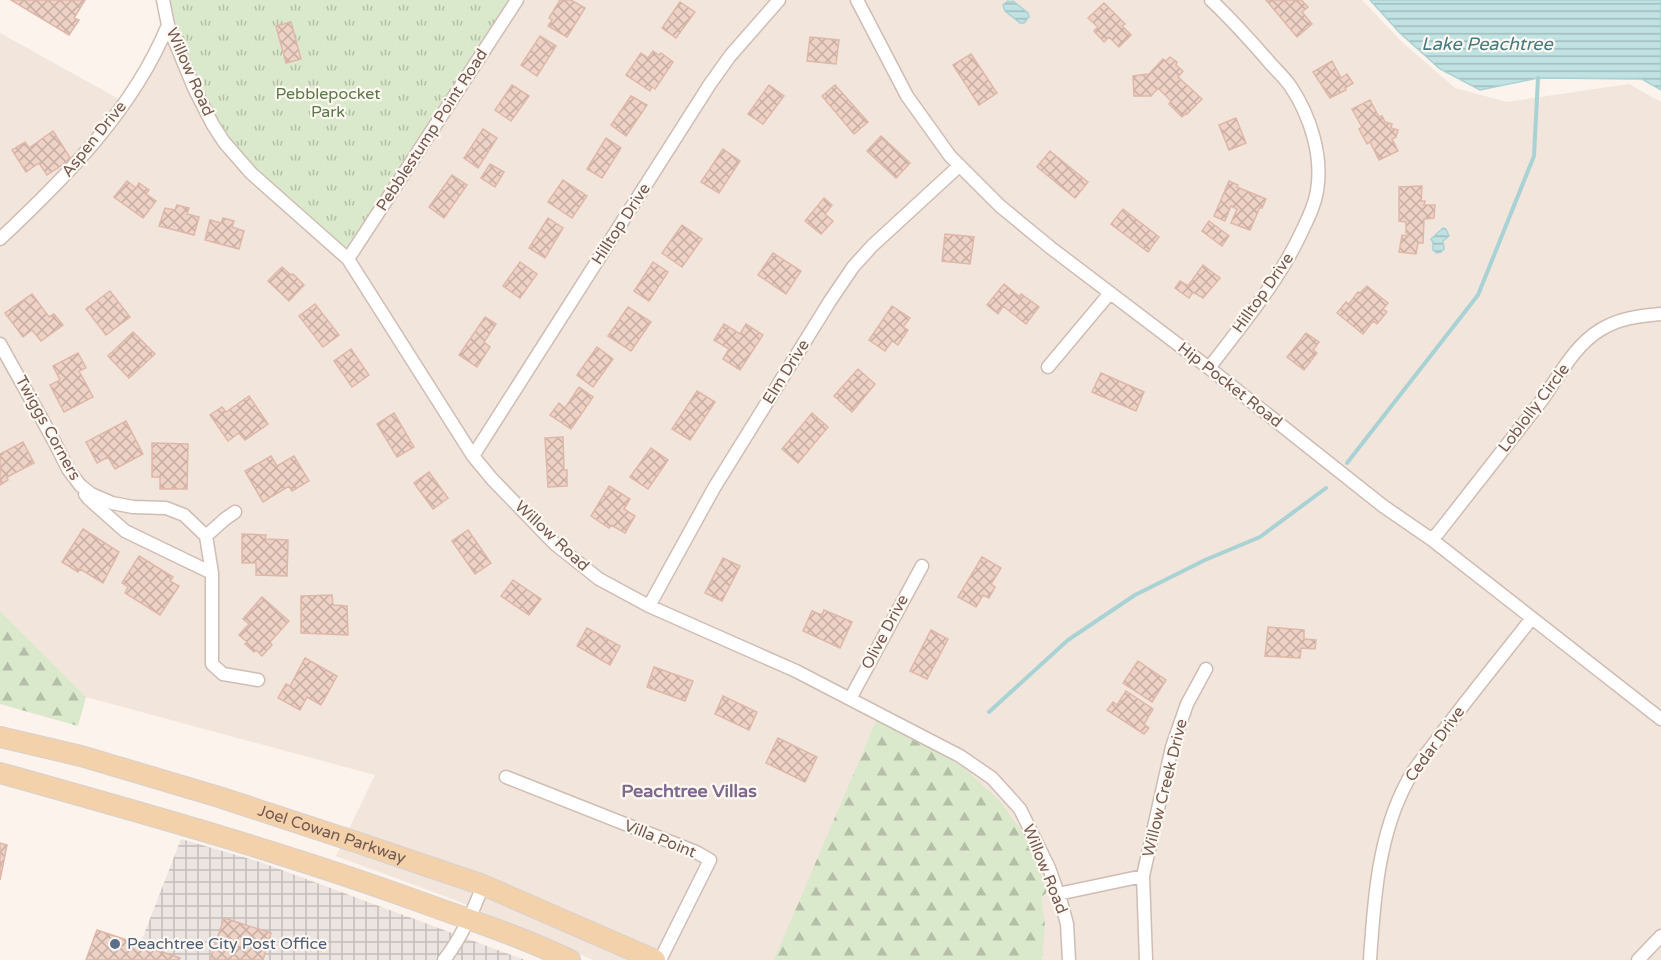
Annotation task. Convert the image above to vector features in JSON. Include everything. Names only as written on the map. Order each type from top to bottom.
[{"type":"main road","name":"Joel Cowan Parkway","points":[[0,737],[81,756],[219,797],[483,885],[655,960]]},
{"type":"main road","name":"Joel Cowan Parkway","points":[[0,773],[358,879],[570,960]]},
{"type":"street","name":"Willow Road","points":[[163,0],[168,25],[203,107],[224,142],[251,172],[348,259],[473,456],[492,479],[556,545],[599,579],[650,606],[850,699],[960,756],[992,778],[1020,809],[1049,868],[1067,924],[1069,960]]},
{"type":"street","name":"Pebblestump Point Road","points":[[348,259],[517,0]]},
{"type":"street","name":"Hilltop Drive","points":[[473,456],[710,84],[730,56],[779,0]]},
{"type":"street","name":"Hip Pocket Road","points":[[857,0],[907,96],[959,166],[1006,211],[1383,506],[1431,539],[1661,719]]},
{"type":"street","name":"Hilltop Drive","points":[[1209,368],[1281,272],[1310,213],[1317,191],[1318,176],[1312,135],[1304,111],[1290,85],[1211,0]]},
{"type":"street","name":"Aspen Drive","points":[[0,239],[71,171],[97,139],[144,72],[168,25]]},
{"type":"street","name":"Elm Drive","points":[[650,606],[714,488],[853,267],[872,246],[959,166]]},
{"type":"street","points":[[1048,367],[1110,293]]},
{"type":"street","name":"Loblolly Circle","points":[[1431,539],[1502,452],[1560,372],[1582,346],[1598,332],[1616,321],[1661,314]]},
{"type":"street","name":"Twiggs Corners","points":[[0,344],[68,469],[80,485],[91,494],[112,503],[133,507],[166,508],[184,515],[206,536]]},
{"type":"street","points":[[80,485],[89,499],[125,531],[212,573]]},
{"type":"street","points":[[235,512],[206,536],[212,573],[212,664],[223,674],[258,680]]},
{"type":"street","name":"Olive Drive","points":[[850,699],[922,566]]},
{"type":"street","name":"Cedar Drive","points":[[1370,960],[1372,925],[1383,845],[1407,781],[1458,711],[1532,618]]},
{"type":"street","name":"Willow Creek Drive","points":[[1146,960],[1143,876],[1172,747],[1187,704],[1206,669]]},
{"type":"street","name":"Villa Point","points":[[506,777],[696,852],[710,860],[660,960]]},
{"type":"street","name":"Willow Creek Drive","points":[[1058,894],[1143,876]]},
{"type":"street","points":[[444,960],[470,920],[483,885]]},
{"type":"street","points":[[1638,960],[1661,936]]},
{"type":"shaded area","points":[[517,0],[1362,0],[1403,43],[1455,88],[1507,102],[1629,84],[1661,102],[1661,960],[593,960],[455,900],[336,856],[375,775],[86,697],[0,611],[0,33],[124,102],[168,25]]},
{"type":"shaded area","points":[[181,839],[260,862],[525,960],[134,960]]},
{"type":"green space","name":"Pebblepocket Park","points":[[163,0],[517,0],[348,259],[230,149],[168,25]]},
{"type":"green space","points":[[0,611],[86,697],[78,726],[0,704]]},
{"type":"green space","points":[[877,719],[906,732],[964,768],[1000,801],[1028,840],[1047,892],[1041,898],[1045,925],[1042,960],[774,960]]},
{"type":"water","name":"Lake Peachtree","points":[[1370,0],[1661,0],[1661,90],[1642,79],[1538,78],[1480,90],[1440,69],[1400,33]]},
{"type":"water","points":[[1008,1],[1013,1],[1028,13],[1029,17],[1024,23],[1020,23],[1005,11],[1003,5]]},
{"type":"water","points":[[1443,228],[1449,236],[1443,241],[1444,249],[1437,253],[1433,250],[1431,239]]},
{"type":"building","points":[[11,0],[85,0],[74,18],[79,20],[69,35]]},
{"type":"building","points":[[560,0],[571,0],[585,8],[567,37],[548,26],[552,20],[549,18]]},
{"type":"building","points":[[1266,0],[1301,0],[1308,7],[1302,12],[1312,24],[1297,37]]},
{"type":"building","points":[[680,2],[695,12],[676,38],[662,28]]},
{"type":"building","points":[[1104,3],[1125,24],[1122,26],[1131,35],[1119,47],[1109,37],[1104,42],[1094,31],[1098,27],[1088,18]]},
{"type":"building","points":[[291,22],[301,59],[286,63],[276,26]]},
{"type":"building","points":[[540,36],[556,46],[537,76],[521,65]]},
{"type":"building","points":[[810,37],[839,40],[836,64],[807,61]]},
{"type":"building","points":[[653,51],[659,55],[661,53],[673,62],[655,89],[652,87],[650,91],[626,75],[641,53],[648,58]]},
{"type":"building","points":[[971,54],[997,93],[979,105],[953,65]]},
{"type":"building","points":[[1170,57],[1183,71],[1178,77],[1202,99],[1182,117],[1158,88],[1151,96],[1134,96],[1133,76],[1149,74],[1163,59],[1166,61]]},
{"type":"building","points":[[1332,61],[1341,78],[1347,74],[1353,83],[1345,88],[1346,90],[1330,98],[1313,72]]},
{"type":"building","points":[[512,85],[529,96],[511,121],[495,110]]},
{"type":"building","points":[[769,85],[784,96],[763,124],[748,114]]},
{"type":"building","points":[[835,85],[868,122],[854,134],[822,96]]},
{"type":"building","points":[[631,96],[647,105],[626,136],[611,125]]},
{"type":"building","points":[[1370,100],[1379,117],[1382,116],[1385,122],[1392,124],[1391,128],[1398,130],[1396,137],[1392,139],[1398,151],[1379,160],[1370,142],[1367,144],[1359,129],[1362,127],[1352,109]]},
{"type":"building","points":[[1236,118],[1246,143],[1229,150],[1219,125]]},
{"type":"building","points":[[483,129],[497,138],[478,168],[464,158]]},
{"type":"building","points":[[53,131],[71,159],[47,175],[39,163],[26,172],[12,150],[25,142],[29,148]]},
{"type":"building","points":[[881,136],[910,163],[896,178],[867,151]]},
{"type":"building","points":[[606,138],[621,148],[602,178],[587,169]]},
{"type":"building","points":[[723,149],[740,161],[719,193],[701,182]]},
{"type":"building","points":[[1050,151],[1088,182],[1075,198],[1037,167]]},
{"type":"building","points":[[490,164],[504,172],[495,187],[481,178]]},
{"type":"building","points":[[452,175],[467,185],[444,218],[429,207]]},
{"type":"building","points":[[563,180],[587,196],[572,218],[548,202]]},
{"type":"building","points":[[127,181],[136,188],[139,183],[149,190],[146,194],[156,201],[143,218],[114,197]]},
{"type":"building","points":[[1229,181],[1238,185],[1237,187],[1266,199],[1250,230],[1231,223],[1237,209],[1231,206],[1225,221],[1214,216]]},
{"type":"building","points":[[1422,186],[1421,201],[1425,201],[1424,205],[1435,205],[1434,218],[1424,219],[1423,243],[1418,243],[1416,254],[1399,252],[1402,235],[1408,236],[1408,233],[1406,233],[1406,222],[1399,221],[1399,187]]},
{"type":"building","points":[[824,198],[832,205],[825,214],[833,221],[821,234],[805,221]]},
{"type":"building","points":[[177,205],[189,208],[187,214],[199,217],[194,235],[159,226],[165,208],[175,210]]},
{"type":"building","points":[[1123,209],[1159,237],[1148,252],[1111,224]]},
{"type":"building","points":[[223,218],[234,221],[232,227],[244,231],[239,249],[205,240],[210,220],[221,223]]},
{"type":"building","points":[[548,218],[563,228],[545,258],[529,248]]},
{"type":"building","points":[[1209,221],[1229,236],[1222,246],[1202,231]]},
{"type":"building","points":[[682,225],[702,239],[682,267],[662,253]]},
{"type":"building","points":[[945,234],[974,237],[970,264],[942,261]]},
{"type":"building","points":[[773,253],[801,271],[786,294],[758,275]]},
{"type":"building","points":[[520,262],[537,274],[520,298],[503,286]]},
{"type":"building","points":[[653,262],[668,272],[649,301],[634,291]]},
{"type":"building","points":[[1203,265],[1220,278],[1203,298],[1193,292],[1189,298],[1175,288],[1180,281],[1188,286]]},
{"type":"building","points":[[282,267],[304,285],[289,301],[268,281]]},
{"type":"building","points":[[1004,284],[1020,297],[1021,294],[1039,307],[1026,324],[1003,306],[998,314],[987,305]]},
{"type":"building","points":[[1367,286],[1388,303],[1383,309],[1387,312],[1377,324],[1373,321],[1363,334],[1337,313],[1346,302],[1349,304],[1358,292],[1360,293]]},
{"type":"building","points":[[110,291],[130,317],[106,335],[86,309]]},
{"type":"building","points":[[32,294],[49,317],[54,314],[63,325],[41,341],[32,330],[23,337],[5,313]]},
{"type":"building","points":[[315,304],[339,335],[323,347],[299,316]]},
{"type":"building","points":[[892,306],[910,318],[903,327],[908,330],[898,345],[892,341],[885,351],[869,340]]},
{"type":"building","points":[[628,307],[651,322],[631,351],[608,336]]},
{"type":"building","points":[[485,317],[496,324],[484,342],[490,347],[477,367],[459,355]]},
{"type":"building","points":[[724,324],[740,334],[746,324],[763,335],[740,370],[723,359],[729,349],[714,340]]},
{"type":"building","points":[[133,332],[155,354],[129,378],[108,356]]},
{"type":"building","points":[[1306,333],[1319,342],[1313,350],[1317,353],[1304,370],[1287,357]]},
{"type":"building","points":[[597,347],[613,359],[593,387],[577,375]]},
{"type":"building","points":[[351,349],[369,375],[352,387],[334,361]]},
{"type":"building","points":[[78,353],[86,368],[79,371],[93,397],[64,412],[50,385],[60,380],[53,366]]},
{"type":"building","points":[[858,369],[875,384],[852,412],[834,396]]},
{"type":"building","points":[[1101,373],[1144,392],[1136,411],[1092,392]]},
{"type":"building","points":[[579,387],[593,397],[571,429],[550,415],[559,403],[565,408]]},
{"type":"building","points":[[697,391],[715,402],[690,440],[672,429]]},
{"type":"building","points":[[249,396],[268,424],[245,440],[239,433],[228,441],[210,415],[222,407],[226,412]]},
{"type":"building","points":[[394,413],[414,447],[397,457],[377,424]]},
{"type":"building","points":[[812,413],[828,427],[798,463],[782,449]]},
{"type":"building","points":[[126,421],[143,454],[115,469],[108,457],[97,463],[86,442]]},
{"type":"building","points":[[563,437],[567,486],[548,487],[545,438]]},
{"type":"building","points":[[23,442],[34,463],[7,477],[8,480],[0,485],[0,454]]},
{"type":"building","points":[[152,443],[188,444],[187,489],[160,489],[160,477],[152,477]]},
{"type":"building","points":[[651,448],[668,460],[648,489],[630,477]]},
{"type":"building","points":[[271,456],[277,466],[294,456],[309,481],[292,491],[289,486],[263,502],[245,471]]},
{"type":"building","points":[[429,472],[448,498],[433,509],[414,483]]},
{"type":"building","points":[[609,486],[630,499],[624,509],[635,516],[625,533],[611,525],[609,528],[591,516]]},
{"type":"building","points":[[83,529],[119,552],[103,583],[80,569],[78,572],[62,562]]},
{"type":"building","points":[[468,530],[491,563],[475,574],[452,541]]},
{"type":"building","points":[[242,534],[266,535],[265,539],[288,540],[287,576],[256,575],[256,563],[242,563]]},
{"type":"building","points":[[139,556],[173,577],[170,581],[179,586],[160,615],[125,593],[128,587],[122,583]]},
{"type":"building","points":[[982,557],[1001,568],[991,584],[995,587],[989,598],[983,595],[976,607],[958,597]]},
{"type":"building","points":[[723,558],[740,566],[722,601],[705,593]]},
{"type":"building","points":[[513,580],[541,599],[529,615],[501,596]]},
{"type":"building","points":[[332,595],[333,605],[347,606],[348,635],[301,633],[301,596]]},
{"type":"building","points":[[262,597],[289,621],[270,642],[272,645],[262,656],[245,644],[247,642],[239,635],[249,624],[243,619]]},
{"type":"building","points":[[824,610],[852,622],[840,648],[803,631],[812,611],[822,615]]},
{"type":"building","points":[[1268,627],[1304,630],[1304,639],[1316,640],[1315,649],[1301,648],[1300,658],[1265,656]]},
{"type":"building","points":[[587,628],[620,646],[610,665],[577,646]]},
{"type":"building","points":[[931,630],[948,639],[927,679],[910,671]]},
{"type":"building","points":[[305,658],[337,676],[321,705],[307,697],[300,710],[278,698],[286,684],[290,686]]},
{"type":"building","points":[[1138,661],[1166,680],[1152,702],[1123,683]]},
{"type":"building","points":[[654,667],[693,681],[685,701],[647,687]]},
{"type":"building","points":[[1126,691],[1153,709],[1144,724],[1149,728],[1144,734],[1107,710],[1113,702],[1117,705]]},
{"type":"building","points":[[723,696],[757,712],[749,730],[715,714]]},
{"type":"building","points":[[778,738],[817,757],[805,782],[766,763]]},
{"type":"building","points":[[0,843],[7,845],[0,880]]},
{"type":"building","points":[[224,918],[271,933],[263,960],[210,960]]},
{"type":"building","name":"Peachtree City Post Office","points":[[97,930],[180,958],[179,960],[86,960]]},
{"type":"waterway","points":[[1347,463],[1478,295],[1534,156],[1538,78]]},
{"type":"waterway","points":[[989,712],[1068,640],[1135,595],[1205,560],[1260,537],[1326,488]]},
{"type":"place","name":"Peachtree City Post Office","points":[[115,944]]},
{"type":"district","name":"Peachtree Villas","points":[[689,791]]}]
